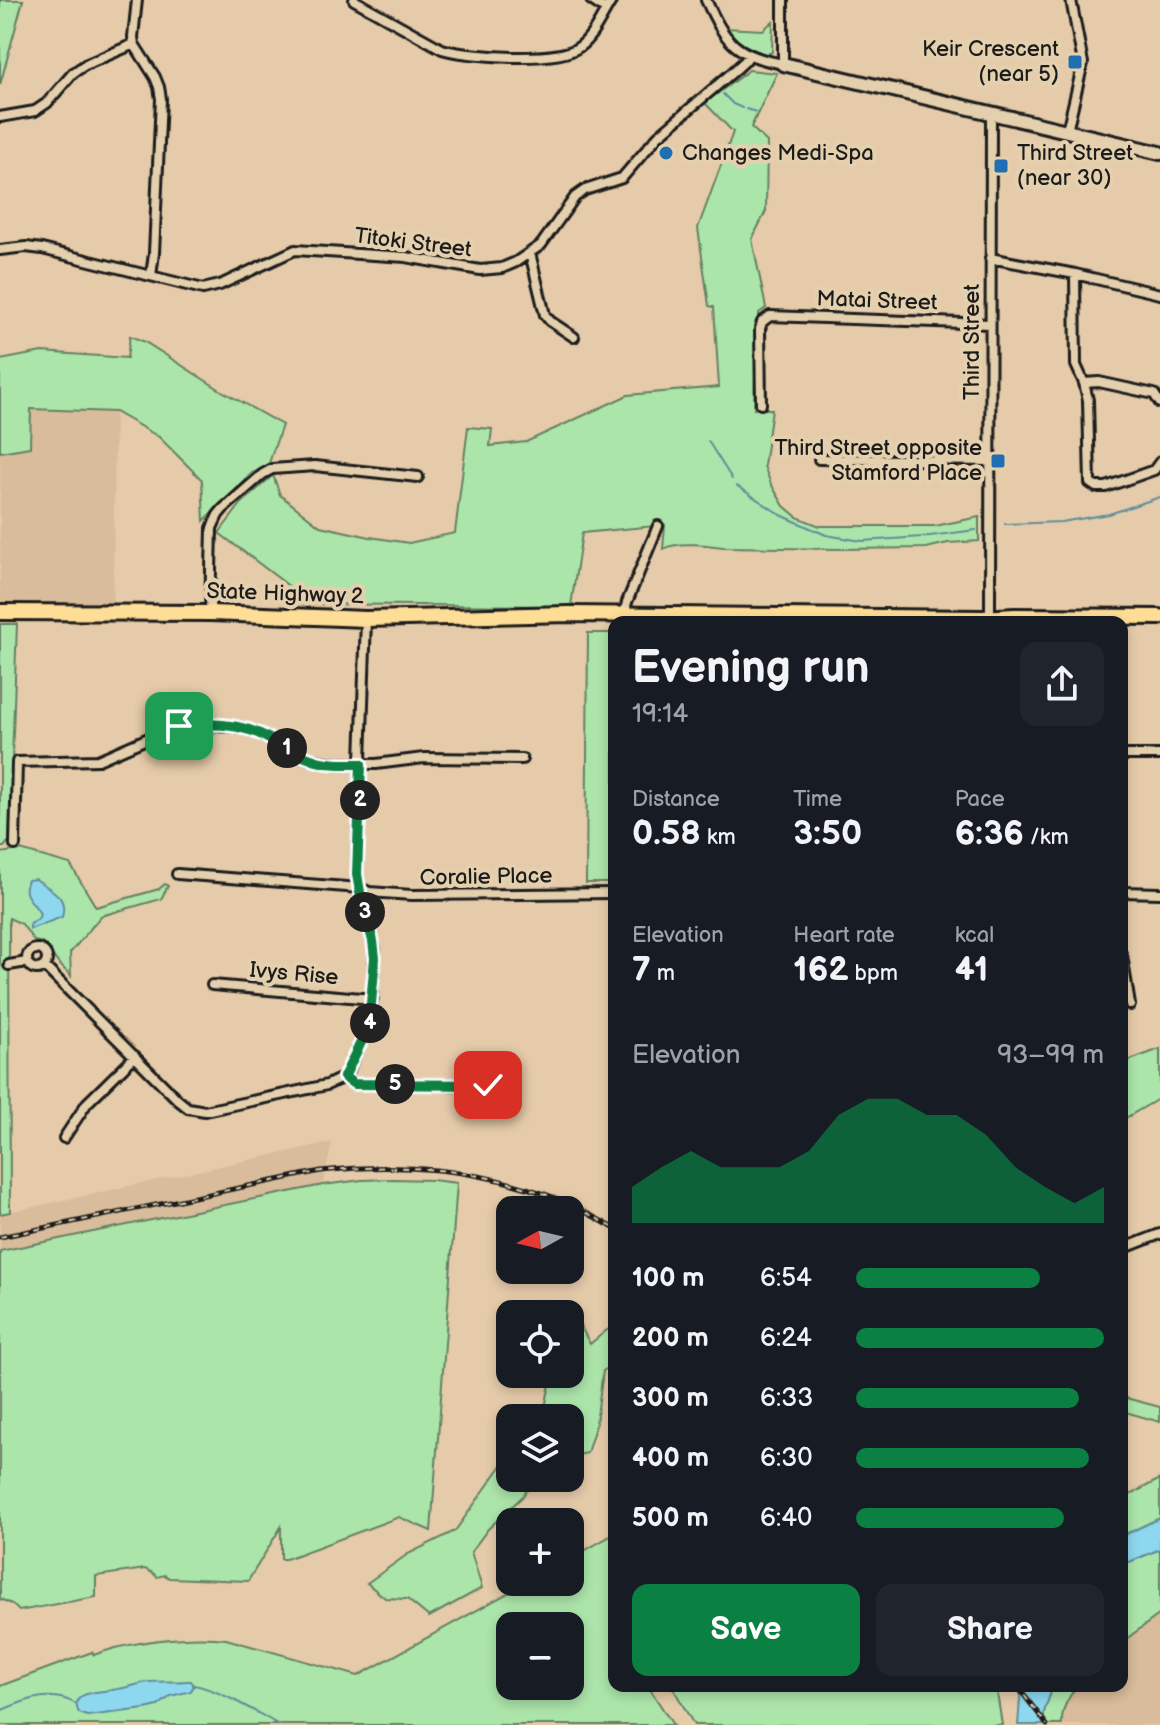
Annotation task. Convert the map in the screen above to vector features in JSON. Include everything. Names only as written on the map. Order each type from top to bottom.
[{"type":"highway","name":"State Highway 2","points":[[0,612],[210,613],[366,619],[568,614],[624,616]]},
{"type":"highway","name":"State Highway 2","points":[[1128,618],[1160,617]]},
{"type":"street","points":[[137,0],[134,44],[155,77],[161,99],[151,276]]},
{"type":"street","points":[[354,0],[442,49],[454,53],[518,56],[558,55],[575,50],[587,39],[612,0]]},
{"type":"street","points":[[591,0],[606,10]]},
{"type":"street","points":[[706,0],[728,40],[749,55],[1160,153]]},
{"type":"street","points":[[783,0],[783,64]]},
{"type":"street","points":[[1067,131],[1083,63],[1071,0]]},
{"type":"street","points":[[0,117],[35,111],[47,103],[73,73],[134,44]]},
{"type":"street","name":"Titoki Street","points":[[0,250],[42,249],[203,289],[295,250],[406,257],[480,270],[502,268],[541,245],[575,197],[585,190],[622,178],[658,136],[749,55]]},
{"type":"street","name":"Third Street","points":[[991,114],[992,616]]},
{"type":"street","points":[[530,253],[545,315],[574,337]]},
{"type":"street","points":[[990,258],[1160,294]]},
{"type":"street","points":[[1075,274],[1076,365],[1088,400],[1090,483],[1096,487],[1106,487],[1154,470],[1160,462]]},
{"type":"street","name":"Matai Street","points":[[761,404],[760,329],[764,319],[773,315],[990,324]]},
{"type":"street","points":[[1084,383],[1099,382],[1154,394],[1160,403]]},
{"type":"street","points":[[819,459],[991,461]]},
{"type":"street","points":[[210,613],[214,521],[223,509],[263,474],[272,469],[315,466],[418,477]]},
{"type":"street","points":[[624,616],[658,526]]},
{"type":"street","points":[[44,966],[188,1108],[205,1111],[327,1085],[344,1077],[369,1026],[373,999],[375,949],[357,874],[366,619]]},
{"type":"street","points":[[15,845],[17,762],[98,760],[179,726],[215,725],[249,729],[309,759],[332,763],[361,764],[414,758],[522,759]]},
{"type":"street","points":[[1128,755],[1160,755]]},
{"type":"street","name":"Coralie Place","points":[[177,874],[412,895],[608,893]]},
{"type":"street","points":[[1128,892],[1160,893]]},
{"type":"street","points":[[27,962],[29,952],[38,949],[47,957],[44,966]]},
{"type":"street","points":[[9,965],[27,962]]},
{"type":"street","points":[[27,962],[34,968],[44,966]]},
{"type":"street","name":"Ivys Rise","points":[[212,985],[373,999]]},
{"type":"street","points":[[1128,992],[1130,1005]]},
{"type":"street","points":[[64,1138],[87,1103],[135,1056]]},
{"type":"street","points":[[344,1077],[354,1084],[488,1085]]},
{"type":"street","points":[[1128,1247],[1160,1234]]},
{"type":"shaded area","points":[[31,409],[115,412],[113,603],[0,603],[0,452],[30,446]]},
{"type":"shaded area","points":[[332,1142],[323,1185],[0,1251],[0,1214]]},
{"type":"shaded area","points":[[1160,1614],[1160,1725],[1062,1725],[1064,1707],[1072,1692],[1128,1692],[1128,1638]]},
{"type":"green space","points":[[0,0],[23,0],[0,85]]},
{"type":"green space","points":[[773,21],[772,52],[765,55],[736,41],[726,28],[763,30]]},
{"type":"green space","points":[[749,70],[777,73],[751,127],[767,142],[766,211],[752,239],[766,308],[759,313],[754,409],[772,409],[764,466],[771,484],[784,506],[797,517],[820,526],[935,526],[979,517],[979,541],[926,548],[838,549],[692,544],[663,549],[665,525],[582,533],[571,606],[292,604],[290,587],[219,533],[241,504],[273,475],[280,495],[320,526],[409,543],[455,533],[468,427],[492,429],[490,446],[526,442],[628,395],[719,387],[714,307],[709,306],[698,228],[733,132],[705,103]]},
{"type":"green space","points":[[130,336],[145,342],[282,425],[268,466],[252,473],[204,521],[202,480],[159,437],[115,412],[31,409],[30,447],[0,452],[0,360],[42,352],[127,358]]},
{"type":"green space","points":[[0,624],[17,624],[9,841],[4,847],[0,847]]},
{"type":"green space","points":[[588,633],[608,633],[608,883],[586,883]]},
{"type":"green space","points":[[20,850],[70,864],[96,907],[159,889],[165,884],[168,886],[161,899],[101,916],[70,953],[71,976],[47,947],[34,941],[22,924],[9,918],[10,1212],[0,1214],[0,853]]},
{"type":"green space","points":[[1160,1049],[1160,1098],[1128,1117],[1128,1061]]},
{"type":"green space","points":[[393,1179],[457,1183],[431,1531],[399,1517],[281,1559],[281,1527],[248,1581],[157,1577],[145,1569],[96,1576],[96,1597],[19,1611],[0,1599],[0,1251],[323,1185]]},
{"type":"green space","points":[[608,1330],[608,1368],[603,1371],[596,1423],[587,1453],[584,1454],[584,1404],[546,1403],[549,1388],[584,1388],[584,1333],[590,1344]]},
{"type":"green space","points":[[1128,1399],[1160,1407],[1160,1422],[1128,1413]]},
{"type":"green space","points":[[496,1474],[496,1492],[526,1492],[510,1508],[496,1508],[496,1521],[471,1552],[482,1588],[429,1617],[407,1599],[385,1598],[367,1583],[408,1554],[455,1531]]},
{"type":"green space","points":[[1160,1479],[1160,1518],[1128,1533],[1128,1496]]},
{"type":"green space","points":[[608,1537],[608,1692],[652,1692],[673,1725],[0,1725],[0,1686],[92,1652],[94,1655],[159,1640],[226,1639],[358,1676],[503,1596],[584,1596],[584,1551]]},
{"type":"green space","points":[[1160,1549],[1160,1614],[1128,1638],[1128,1562]]},
{"type":"green space","points":[[675,1692],[997,1692],[1002,1725],[694,1725]]},
{"type":"green space","points":[[1051,1692],[1073,1692],[1066,1704],[1062,1725],[1043,1725]]},
{"type":"water","points":[[36,879],[57,894],[63,903],[63,910],[62,917],[30,929],[30,924],[40,914],[27,894],[26,886],[28,880]]},
{"type":"water","points":[[1160,1518],[1160,1549],[1128,1562],[1128,1533]]},
{"type":"water","points":[[191,1681],[194,1685],[191,1691],[171,1696],[158,1706],[145,1709],[87,1716],[79,1713],[77,1705],[78,1700],[89,1693],[149,1682]]},
{"type":"water","points":[[1021,1692],[1051,1692],[1043,1725],[1018,1725]]},
{"type":"waterway","points":[[723,94],[742,108]]},
{"type":"waterway","points":[[746,109],[756,112]]},
{"type":"waterway","points":[[708,441],[732,479]]},
{"type":"waterway","points":[[737,486],[781,515],[826,535],[862,541],[976,530]]},
{"type":"waterway","points":[[1005,524],[1061,522],[1109,514],[1160,497]]},
{"type":"waterway","points":[[193,1685],[225,1696],[279,1725]]},
{"type":"waterway","points":[[0,1711],[28,1700],[48,1697],[76,1704]]},
{"type":"railway","points":[[0,1237],[321,1171],[380,1168],[438,1170],[496,1180],[561,1200],[608,1225]]},
{"type":"railway","points":[[1022,1692],[1047,1725]]},
{"type":"place","name":"Keir Crescent (near 5)","points":[[1075,62]]},
{"type":"place","name":"Changes Medi-Spa","points":[[666,153]]},
{"type":"place","name":"Third Street (near 30)","points":[[1001,166]]},
{"type":"place","name":"Third Street opposite Stamford Place","points":[[998,461]]},
{"type":"route","points":[[179,726],[249,729],[309,759],[361,764],[357,874],[375,958],[371,1019],[344,1077],[354,1084],[488,1085]]}]
